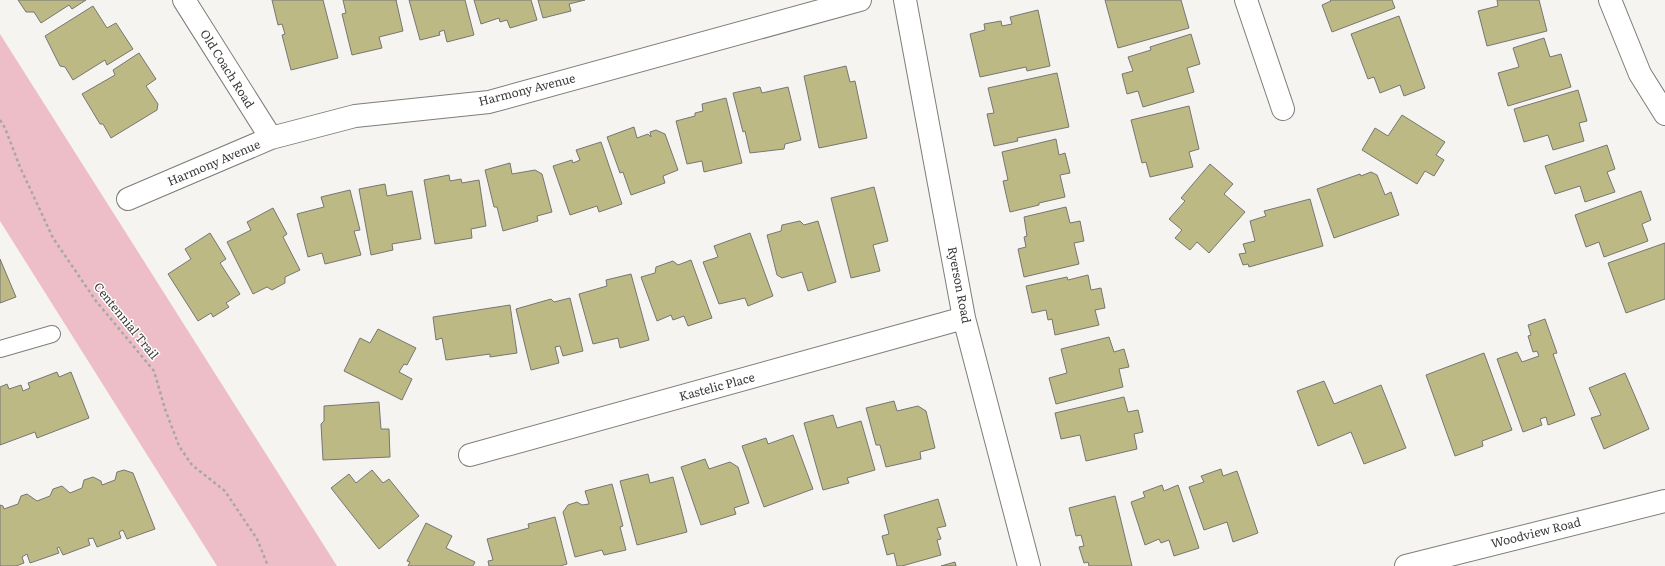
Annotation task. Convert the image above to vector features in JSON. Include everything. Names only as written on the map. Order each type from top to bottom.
[{"type":"street","name":"Old Coach Road","points":[[184,0],[271,138]]},
{"type":"street","name":"Harmony Avenue","points":[[128,199],[271,138],[355,116],[489,102],[860,0]]},
{"type":"street","name":"Ryerson Road","points":[[905,0],[964,318],[1029,566]]},
{"type":"street","points":[[1246,0],[1282,109]]},
{"type":"street","points":[[1610,0],[1640,74],[1665,114]]},
{"type":"street","name":"Kastelic Place","points":[[470,455],[964,318]]},
{"type":"street","name":"Woodview Road","points":[[1406,566],[1665,501]]},
{"type":"lane","points":[[0,349],[52,334]]},
{"type":"path","name":"Centennial Trail","points":[[0,120],[5,128],[20,167],[54,238],[96,301],[154,371],[165,409],[179,446],[192,465],[225,491],[257,539],[268,566]]},
{"type":"shaded area","points":[[0,34],[337,566],[217,566],[0,221]]},
{"type":"building","points":[[18,0],[86,0],[72,9],[69,5],[41,23],[34,12],[26,12]]},
{"type":"building","points":[[272,0],[323,0],[338,58],[291,70],[282,35],[285,34],[282,24],[278,25]]},
{"type":"building","points":[[343,0],[396,0],[403,31],[379,37],[382,48],[352,55],[342,14],[346,13]]},
{"type":"building","points":[[409,0],[465,0],[474,35],[447,42],[444,30],[439,32],[440,35],[420,40]]},
{"type":"building","points":[[474,0],[531,0],[537,20],[510,28],[507,20],[500,22],[499,18],[481,24]]},
{"type":"building","points":[[538,0],[585,0],[569,4],[571,11],[543,18]]},
{"type":"building","points":[[1105,0],[1181,0],[1189,28],[1118,48]]},
{"type":"building","points":[[1330,0],[1392,0],[1395,8],[1332,32],[1322,5],[1331,1]]},
{"type":"building","points":[[1497,0],[1539,0],[1547,31],[1487,46],[1478,11],[1498,6]]},
{"type":"building","points":[[93,6],[107,28],[116,23],[133,49],[107,65],[105,60],[73,80],[65,67],[60,66],[45,36]]},
{"type":"building","points":[[1038,10],[1050,66],[1027,71],[1026,67],[980,77],[970,34],[985,30],[984,24],[1001,21],[1002,26],[1012,24],[1010,17]]},
{"type":"building","points":[[1399,16],[1425,88],[1404,96],[1400,85],[1380,93],[1374,77],[1368,79],[1351,34]]},
{"type":"building","points":[[1191,34],[1200,64],[1187,68],[1194,92],[1143,107],[1138,91],[1127,94],[1122,74],[1133,71],[1128,57],[1151,50],[1150,47]]},
{"type":"building","points":[[1544,38],[1550,57],[1561,54],[1571,87],[1508,106],[1498,73],[1519,67],[1513,48]]},
{"type":"building","points":[[139,53],[156,79],[146,86],[158,104],[157,110],[111,138],[103,124],[100,124],[82,94],[115,75],[113,70]]},
{"type":"building","points":[[846,66],[850,82],[855,81],[867,138],[819,148],[804,76]]},
{"type":"building","points":[[1057,73],[1069,127],[1017,138],[1018,141],[994,146],[987,114],[994,113],[988,88]]},
{"type":"building","points":[[760,87],[762,93],[788,87],[801,140],[785,144],[784,149],[750,153],[733,93]]},
{"type":"building","points":[[1578,90],[1587,121],[1579,123],[1584,141],[1553,150],[1548,135],[1524,142],[1514,109]]},
{"type":"building","points":[[726,98],[742,163],[704,172],[702,161],[687,164],[676,121],[695,116],[695,113],[703,111],[702,104]]},
{"type":"building","points":[[1189,106],[1199,149],[1189,152],[1193,167],[1150,177],[1146,162],[1142,163],[1131,120]]},
{"type":"building","points":[[1402,115],[1445,142],[1436,155],[1444,160],[1434,176],[1425,171],[1417,184],[1362,150],[1375,128],[1388,136]]},
{"type":"building","points":[[634,127],[637,138],[648,134],[651,137],[650,132],[656,130],[665,134],[678,170],[663,176],[665,183],[631,195],[623,172],[620,173],[607,137]]},
{"type":"building","points":[[1056,139],[1059,155],[1065,153],[1070,173],[1060,175],[1065,197],[1010,212],[1003,181],[1008,180],[1002,152]]},
{"type":"building","points":[[601,142],[622,204],[599,212],[597,206],[570,215],[553,166],[572,160],[573,163],[580,160],[576,150]]},
{"type":"building","points":[[1607,145],[1615,169],[1607,172],[1615,192],[1585,202],[1580,186],[1555,194],[1545,166]]},
{"type":"building","points":[[510,163],[512,174],[535,170],[542,174],[552,212],[537,216],[538,221],[503,231],[497,207],[494,207],[485,170]]},
{"type":"building","points":[[1210,164],[1233,184],[1224,194],[1245,212],[1209,253],[1197,242],[1190,250],[1175,238],[1182,230],[1169,219],[1185,201],[1181,198]]},
{"type":"building","points":[[1371,172],[1377,175],[1385,195],[1391,192],[1399,215],[1334,238],[1317,189],[1360,174],[1361,176]]},
{"type":"building","points":[[449,175],[450,181],[461,179],[462,183],[479,180],[486,226],[471,229],[472,238],[435,244],[424,180]]},
{"type":"building","points":[[385,184],[387,196],[412,191],[421,239],[392,244],[393,250],[371,255],[359,189]]},
{"type":"building","points":[[874,187],[888,241],[873,245],[880,271],[851,278],[831,198]]},
{"type":"building","points":[[350,190],[360,230],[354,231],[361,255],[325,264],[322,253],[308,257],[297,214],[324,207],[321,197]]},
{"type":"building","points":[[1641,191],[1651,220],[1642,224],[1648,241],[1604,257],[1599,242],[1586,247],[1575,215]]},
{"type":"building","points":[[1310,199],[1323,246],[1249,267],[1248,264],[1243,265],[1239,254],[1246,253],[1243,244],[1255,241],[1250,221],[1266,216],[1264,211]]},
{"type":"building","points":[[1066,207],[1070,223],[1080,221],[1084,241],[1074,243],[1079,264],[1024,277],[1018,249],[1026,247],[1024,237],[1027,236],[1024,217]]},
{"type":"building","points":[[273,208],[287,234],[283,237],[300,270],[285,277],[285,283],[272,290],[267,287],[253,294],[227,242],[251,230],[247,222]]},
{"type":"building","points":[[800,221],[804,225],[818,221],[836,282],[808,291],[802,272],[782,278],[777,275],[767,235],[781,231],[782,225]]},
{"type":"building","points":[[210,233],[226,259],[220,263],[240,294],[226,303],[229,307],[213,317],[211,313],[198,321],[168,274],[191,259],[185,249]]},
{"type":"building","points":[[750,233],[773,296],[748,306],[745,298],[719,304],[703,262],[718,257],[714,246]]},
{"type":"building","points":[[1665,243],[1665,299],[1626,313],[1608,263]]},
{"type":"building","points":[[0,259],[16,297],[0,303]]},
{"type":"building","points":[[691,260],[712,318],[688,326],[684,316],[673,320],[671,315],[657,321],[641,277],[655,273],[656,267],[673,261],[678,265]]},
{"type":"building","points":[[631,274],[649,340],[620,348],[618,338],[593,344],[579,294],[607,286],[606,280]]},
{"type":"building","points":[[1088,275],[1091,290],[1101,288],[1105,308],[1095,310],[1099,325],[1055,335],[1052,319],[1048,320],[1046,310],[1032,313],[1026,286],[1067,277],[1068,280]]},
{"type":"building","points":[[570,298],[583,351],[563,356],[560,346],[555,347],[559,363],[531,370],[516,309],[551,299],[554,302]]},
{"type":"building","points":[[510,305],[517,353],[490,357],[490,354],[446,360],[442,338],[436,340],[433,317]]},
{"type":"building","points":[[1545,319],[1557,353],[1553,354],[1575,415],[1548,425],[1546,417],[1540,419],[1542,425],[1523,432],[1497,359],[1517,352],[1522,362],[1539,356],[1537,351],[1533,352],[1528,336],[1531,335],[1528,325]]},
{"type":"building","points":[[378,329],[416,348],[407,365],[404,364],[399,372],[412,379],[402,400],[344,371],[360,338],[370,343]]},
{"type":"building","points":[[1109,337],[1114,352],[1124,349],[1129,367],[1119,369],[1123,387],[1056,404],[1049,378],[1067,373],[1061,349]]},
{"type":"building","points":[[1484,353],[1512,430],[1482,441],[1483,446],[1455,456],[1426,375]]},
{"type":"building","points":[[57,372],[59,377],[71,372],[89,418],[37,438],[35,432],[0,445],[0,387],[7,384],[9,389],[21,385],[23,391],[30,388],[28,383]]},
{"type":"building","points":[[1625,373],[1649,429],[1604,449],[1591,418],[1601,415],[1589,388]]},
{"type":"building","points":[[1324,381],[1334,404],[1381,385],[1406,448],[1364,464],[1351,432],[1318,446],[1297,391]]},
{"type":"building","points":[[1124,397],[1128,412],[1138,410],[1143,432],[1134,434],[1137,449],[1086,461],[1080,435],[1061,439],[1055,413]]},
{"type":"building","points":[[894,401],[897,411],[918,406],[926,411],[935,448],[920,452],[921,459],[886,467],[880,445],[876,445],[866,408]]},
{"type":"building","points":[[379,402],[381,429],[389,429],[390,457],[323,460],[321,424],[324,421],[324,406]]},
{"type":"building","points":[[833,415],[837,428],[861,421],[875,470],[847,478],[849,483],[823,490],[804,423]]},
{"type":"building","points":[[793,435],[813,489],[764,507],[742,446],[766,438],[768,444]]},
{"type":"building","points":[[705,459],[709,469],[730,462],[738,467],[749,503],[734,508],[736,514],[701,525],[681,467]]},
{"type":"building","points":[[1221,469],[1223,476],[1237,471],[1258,533],[1233,542],[1227,522],[1204,530],[1189,487],[1204,482],[1201,476]]},
{"type":"building","points":[[124,470],[133,473],[155,529],[127,539],[123,530],[119,532],[121,538],[97,547],[93,538],[88,539],[90,545],[63,555],[59,547],[57,548],[59,553],[30,563],[27,554],[22,557],[24,563],[16,566],[0,566],[0,505],[3,506],[4,509],[18,504],[21,496],[27,494],[37,501],[50,496],[53,489],[62,486],[70,493],[82,488],[84,480],[93,477],[101,481],[102,485],[115,480],[117,472]]},
{"type":"building","points":[[372,470],[383,483],[389,479],[419,516],[379,549],[331,488],[349,474],[356,483]]},
{"type":"building","points":[[648,474],[650,483],[673,477],[687,532],[637,545],[620,481]]},
{"type":"building","points":[[612,484],[623,526],[620,527],[626,550],[604,555],[602,550],[575,557],[563,512],[568,505],[577,502],[582,505],[589,504],[585,491]]},
{"type":"building","points":[[1162,485],[1164,491],[1178,485],[1199,548],[1174,556],[1169,540],[1161,543],[1159,539],[1145,545],[1131,502],[1145,497],[1143,492]]},
{"type":"building","points":[[1115,496],[1132,566],[1089,566],[1088,562],[1084,563],[1079,547],[1084,546],[1081,535],[1076,536],[1069,508]]},
{"type":"building","points":[[938,499],[946,526],[937,528],[941,539],[937,540],[941,555],[902,566],[897,566],[894,553],[887,555],[882,536],[889,534],[884,515]]},
{"type":"building","points":[[555,517],[567,564],[560,566],[489,566],[488,561],[493,560],[487,539],[529,528],[528,524]]},
{"type":"building","points":[[426,523],[452,536],[446,548],[475,562],[473,566],[408,566],[410,562],[407,561]]},
{"type":"building","points":[[955,562],[956,566],[941,566]]}]
